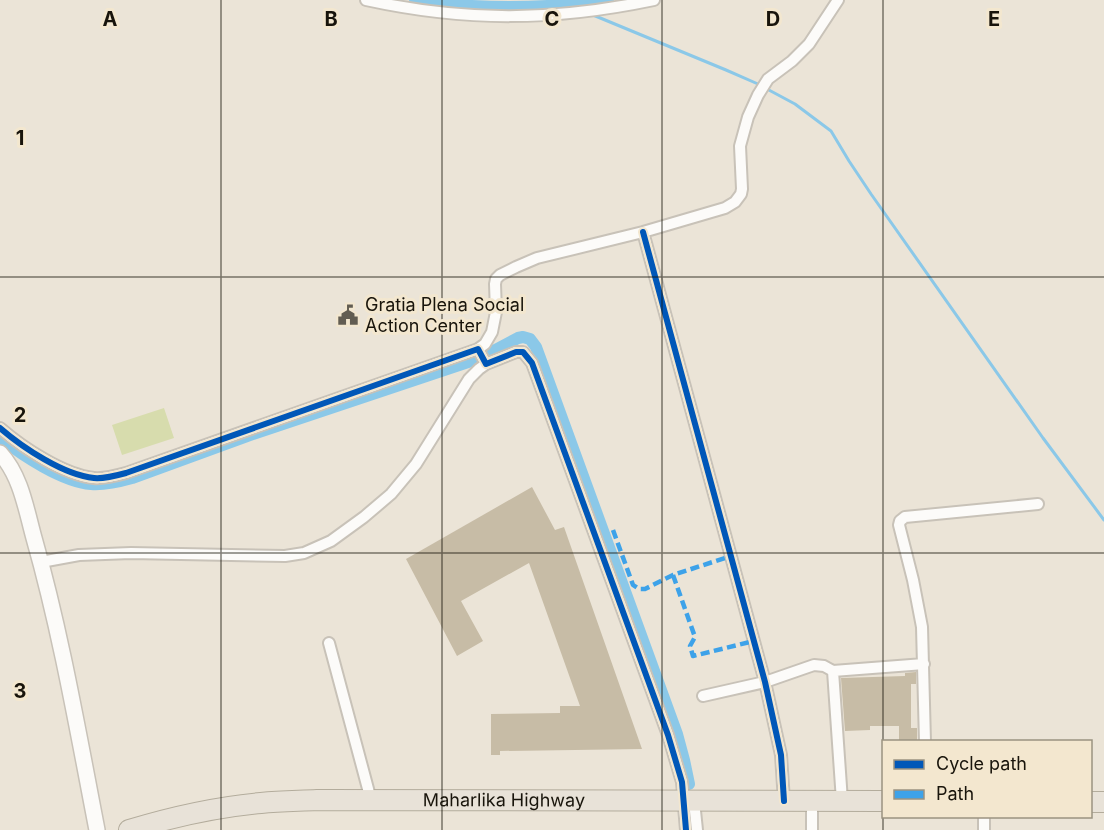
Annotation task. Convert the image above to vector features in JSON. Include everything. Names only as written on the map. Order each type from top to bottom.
[{"type":"highway","name":"Maharlika Highway","points":[[129,830],[167,819],[213,810],[260,803],[317,800],[882,801]]},
{"type":"street","points":[[366,0],[434,12],[491,17],[573,14],[654,0]]},
{"type":"street","points":[[0,428],[69,472],[93,478],[106,477],[126,473],[478,349],[487,342],[493,329],[496,312],[495,284],[500,275],[537,258],[643,232],[722,209],[735,202],[742,189],[741,146],[748,117],[758,94],[768,79],[792,61],[809,44],[838,0]]},
{"type":"street","points":[[643,232],[765,682],[780,750],[784,801]]},
{"type":"street","points":[[478,349],[486,364]]},
{"type":"street","points":[[41,562],[80,555],[131,553],[285,556],[304,553],[326,544],[374,509],[404,480],[469,380],[479,369],[504,356],[520,352],[525,354],[531,363],[668,735],[697,830]]},
{"type":"street","points":[[0,453],[21,490],[41,562],[60,640],[97,830]]},
{"type":"street","points":[[925,740],[924,664],[920,614],[900,520],[905,517],[1038,504]]},
{"type":"street","points":[[329,643],[370,800]]},
{"type":"street","points":[[703,696],[765,682],[814,665],[820,665],[833,671],[924,664]]},
{"type":"street","points":[[833,671],[842,801]]},
{"type":"street","points":[[686,830],[689,801]]},
{"type":"street","points":[[812,801],[812,830]]},
{"type":"green space","points":[[164,408],[174,438],[122,455],[112,425]]},
{"type":"building","points":[[532,487],[555,530],[564,527],[642,749],[500,751],[500,755],[491,755],[491,714],[560,713],[560,706],[580,706],[529,563],[461,601],[483,641],[457,656],[406,559]]},
{"type":"building","points":[[916,672],[916,684],[911,684],[911,728],[917,728],[917,740],[899,740],[899,726],[870,726],[870,730],[845,731],[841,678],[905,676],[905,673]]},
{"type":"waterway","points":[[415,0],[488,7],[560,5],[608,0]]},
{"type":"waterway","points":[[593,15],[758,84]]},
{"type":"waterway","points":[[767,89],[795,104],[831,131],[871,194],[1043,438],[1104,520]]},
{"type":"waterway","points":[[486,355],[523,337],[530,339],[536,347],[677,734],[689,784]]},
{"type":"waterway","points":[[0,437],[19,452],[55,473],[91,484],[112,483],[477,359]]},
{"type":"marked path","points":[[613,530],[633,585],[639,589],[645,589],[673,575],[731,556]]},
{"type":"marked path","points":[[673,575],[695,637],[690,646],[693,656],[754,641]]},
{"type":"cycle path","points":[[643,232],[765,682],[781,755],[784,801]]},
{"type":"cycle path","points":[[0,428],[20,444],[57,466],[82,476],[106,478],[126,473],[478,349],[486,364],[516,352],[523,352],[532,363],[668,735],[682,782],[686,830]]},
{"type":"place","name":"Gratia Plena Social Action Center","points":[[348,315]]}]
